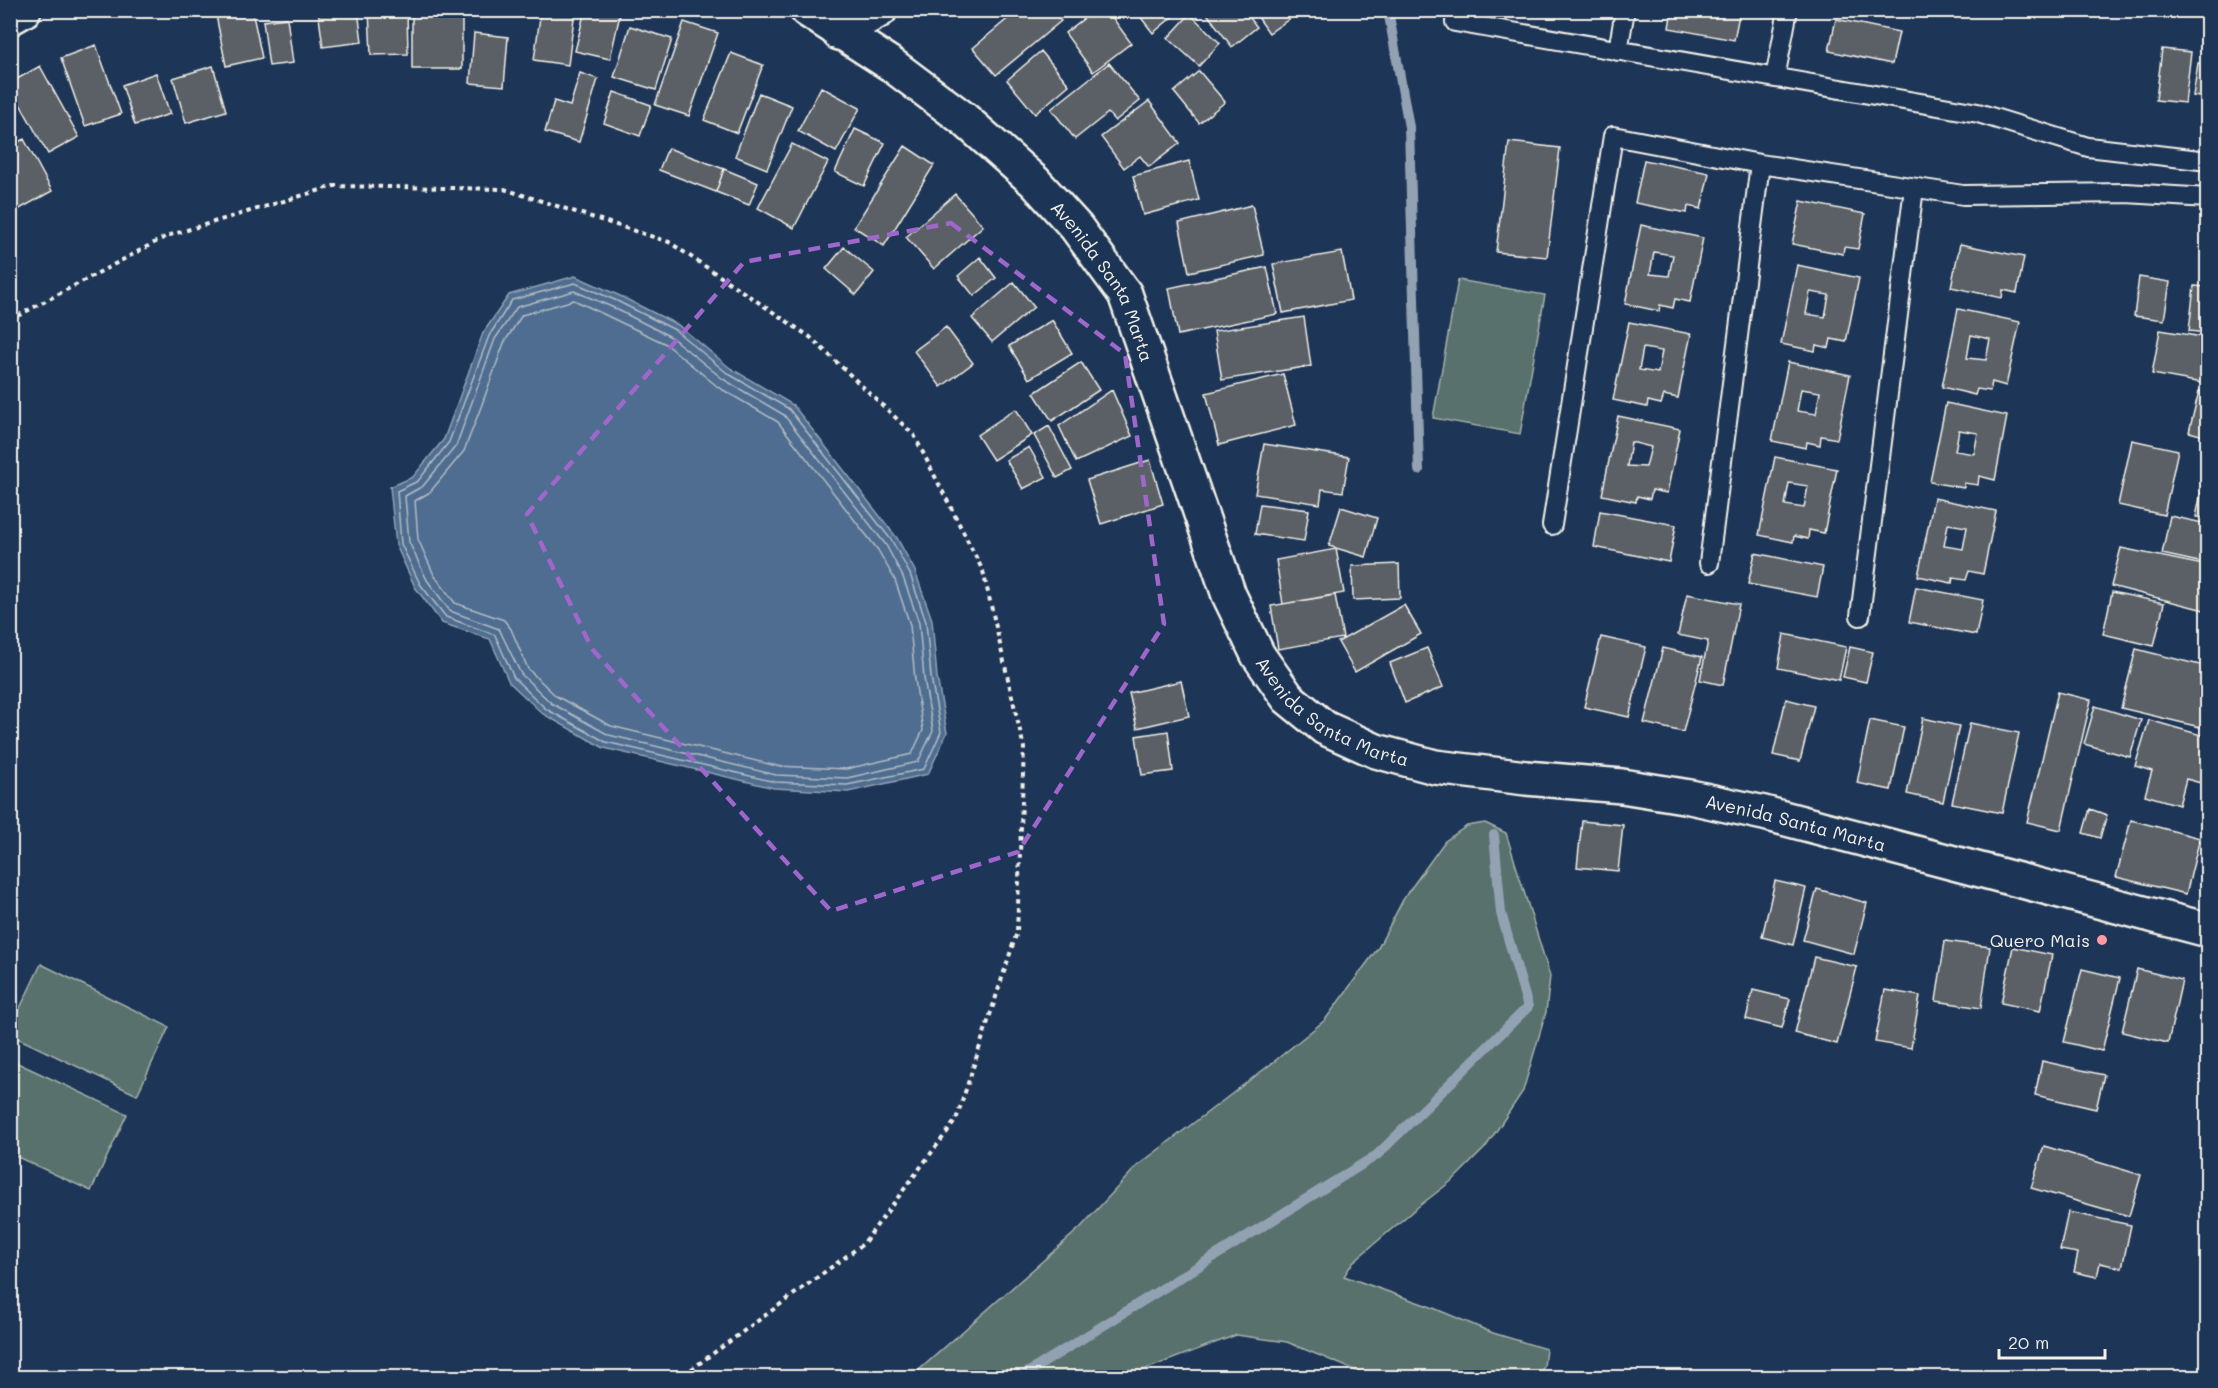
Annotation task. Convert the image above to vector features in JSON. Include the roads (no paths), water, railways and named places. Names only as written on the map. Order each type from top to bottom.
[{"type":"street","points":[[10,18],[24,10]]},
{"type":"street","name":"Avenida Santa Marta","points":[[807,10],[839,33],[892,65],[964,119],[1035,182],[1077,227],[1125,294],[1229,595],[1258,656],[1288,698],[1325,728],[1376,751],[1436,767],[1622,786],[1690,797],[1764,813],[2208,930]]},
{"type":"street","points":[[839,33],[880,10]]},
{"type":"lane","points":[[1457,10],[1455,22],[1978,113],[2088,147],[2208,161]]},
{"type":"lane","points":[[1618,51],[1624,10]]},
{"type":"lane","points":[[1775,78],[1788,10]]},
{"type":"lane","points":[[1552,525],[1613,136],[1760,164],[1963,195],[2126,192],[2208,198]]},
{"type":"lane","points":[[1709,563],[1760,164]]},
{"type":"lane","points":[[1860,616],[1914,188]]},
{"type":"water","points":[[575,276],[678,325],[730,368],[793,405],[897,538],[915,571],[932,620],[937,677],[947,733],[928,774],[848,792],[774,788],[604,748],[543,714],[509,682],[490,639],[442,623],[415,587],[396,545],[390,487],[413,477],[444,439],[483,333],[509,295]]},
{"type":"waterway","points":[[1388,10],[1409,127],[1419,470]]},
{"type":"waterway","points":[[1019,1378],[1377,1155],[1528,1007],[1501,913],[1494,835]]},
{"type":"place","name":"Quero Mais","points":[[2102,940]]}]
